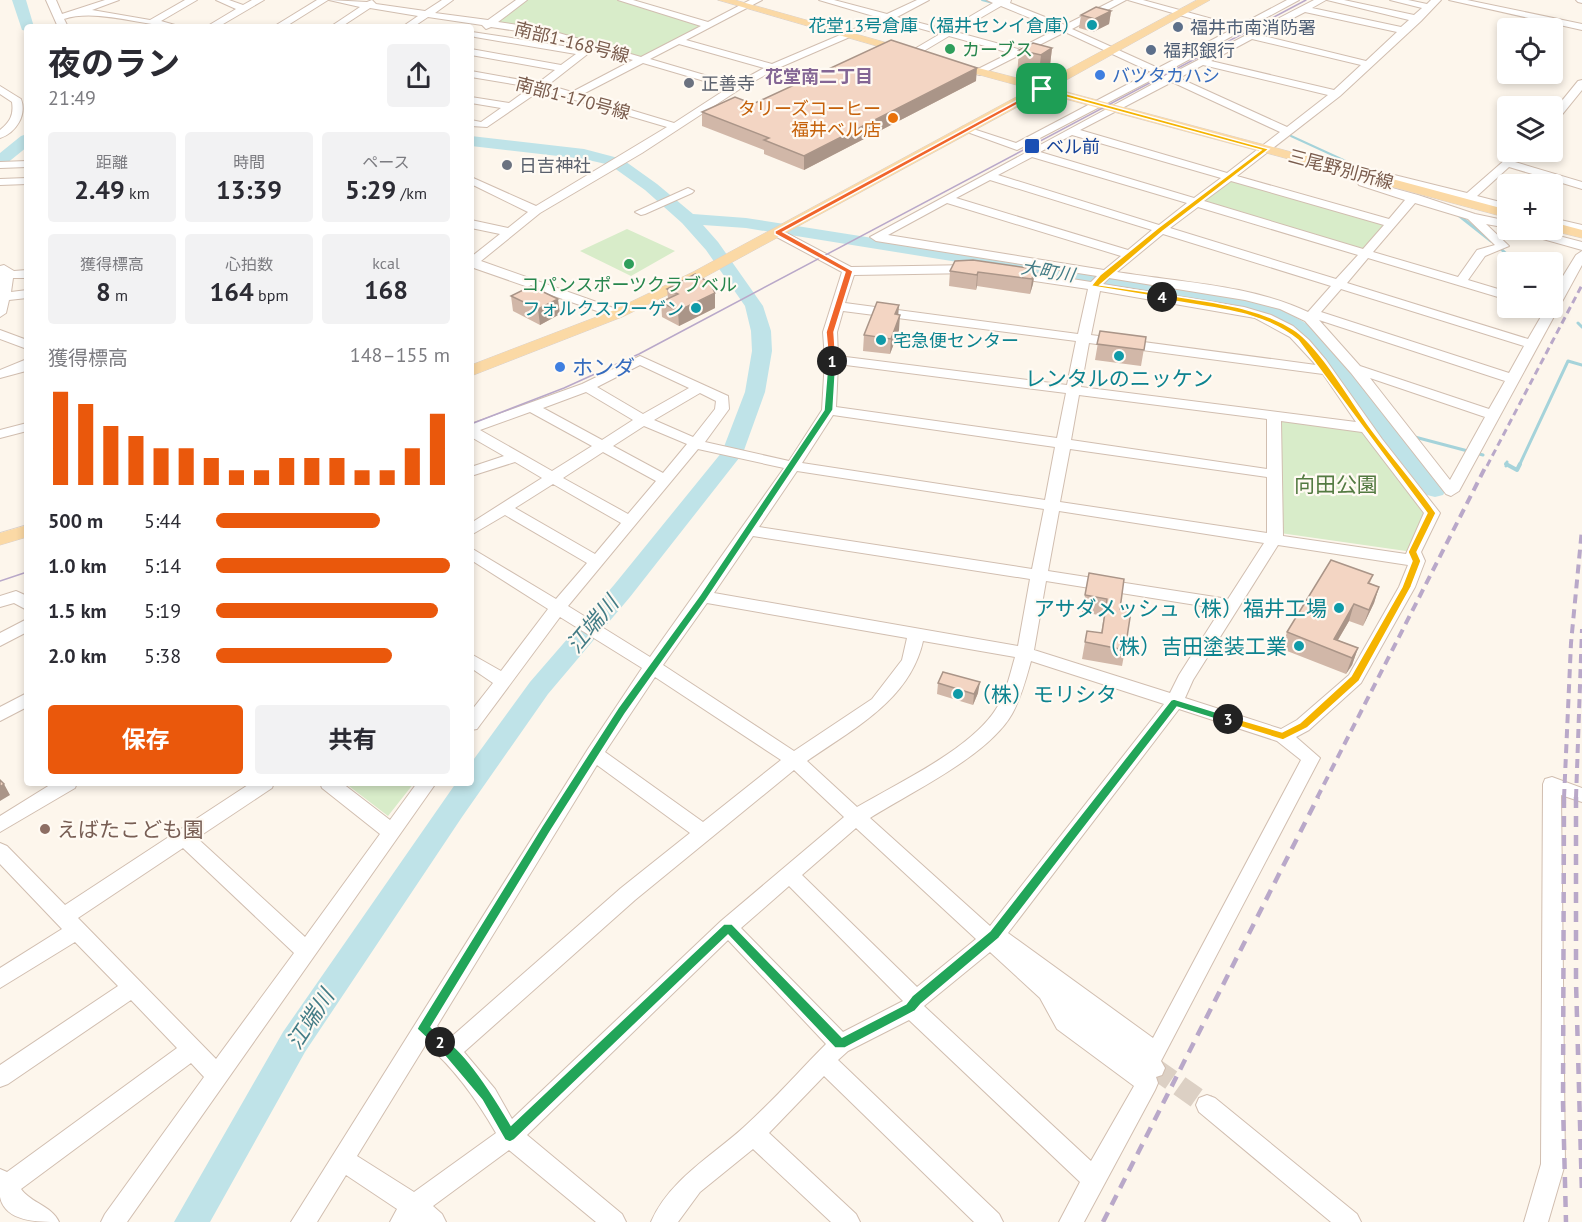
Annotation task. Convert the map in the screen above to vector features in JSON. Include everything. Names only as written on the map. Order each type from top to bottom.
[{"type":"main road","name":"三尾野別所線","points":[[723,0],[1358,174],[1477,212],[1497,213]]},
{"type":"main road","points":[[474,370],[617,314],[698,275],[1205,0]]},
{"type":"main road","points":[[1563,229],[1582,234]]},
{"type":"main road","points":[[0,539],[24,532]]},
{"type":"street","points":[[51,0],[61,22],[81,11],[114,0]]},
{"type":"street","points":[[151,23],[192,0]]},
{"type":"street","points":[[221,0],[244,9]]},
{"type":"street","points":[[217,24],[259,0]]},
{"type":"street","points":[[283,24],[322,0]]},
{"type":"street","name":"南部1-168号線","points":[[334,0],[374,3],[427,14],[545,32],[587,49],[642,60],[736,87]]},
{"type":"street","points":[[412,24],[448,0]]},
{"type":"street","points":[[474,35],[522,0]]},
{"type":"street","points":[[625,0],[709,25]]},
{"type":"street","points":[[574,95],[757,0]]},
{"type":"street","points":[[474,260],[536,211],[635,152],[736,87],[773,67],[924,0]]},
{"type":"street","points":[[926,57],[948,33],[997,1],[1015,0]]},
{"type":"street","points":[[980,72],[1121,0]]},
{"type":"street","points":[[1133,0],[1239,29]]},
{"type":"street","points":[[964,129],[1017,147],[1294,0]]},
{"type":"street","points":[[1283,736],[1303,725],[1355,679],[1407,587],[1417,561],[1413,552],[1432,513],[1301,339],[1292,331],[1254,313],[1100,280],[876,237],[1113,108],[1321,0]]},
{"type":"street","points":[[1332,0],[1418,19]]},
{"type":"street","points":[[1395,0],[1433,4]]},
{"type":"street","points":[[1454,0],[1582,26]]},
{"type":"street","points":[[1468,0],[1582,26]]},
{"type":"street","points":[[832,1],[1019,52]]},
{"type":"street","points":[[997,1],[1066,28],[1159,71],[1169,80],[1285,133]]},
{"type":"street","points":[[340,24],[374,3]]},
{"type":"street","points":[[408,1214],[510,1136],[728,927],[857,816],[959,755],[983,736],[1004,712],[1018,678],[1024,653],[1084,340],[1100,280],[1195,202],[1336,94],[1433,4]]},
{"type":"street","points":[[1304,9],[1405,31]]},
{"type":"street","points":[[81,11],[158,24]]},
{"type":"street","points":[[474,36],[587,49]]},
{"type":"street","points":[[1250,36],[1368,63]]},
{"type":"street","points":[[678,40],[773,67]]},
{"type":"street","points":[[474,124],[483,125],[540,86],[587,49]]},
{"type":"street","points":[[474,53],[563,68]]},
{"type":"street","points":[[1203,62],[1336,94]]},
{"type":"street","name":"南部1-170号線","points":[[474,75],[540,86],[674,126]]},
{"type":"street","points":[[1563,106],[1582,83]]},
{"type":"street","points":[[0,89],[17,101],[18,117],[13,125],[0,135]]},
{"type":"street","points":[[474,100],[510,106]]},
{"type":"street","points":[[0,120],[18,117]]},
{"type":"street","points":[[1071,132],[1393,224]]},
{"type":"street","points":[[1031,153],[1497,293]]},
{"type":"street","points":[[1469,197],[1507,163],[1580,186]]},
{"type":"street","points":[[1497,205],[1374,172],[1358,174],[1363,183],[1477,212],[1497,220]]},
{"type":"street","points":[[990,176],[1531,345]]},
{"type":"street","points":[[0,182],[24,181]]},
{"type":"street","points":[[474,181],[536,211]]},
{"type":"street","points":[[474,189],[483,185]]},
{"type":"street","points":[[641,212],[688,191]]},
{"type":"street","points":[[1312,316],[1414,197]]},
{"type":"street","points":[[946,199],[1130,255]]},
{"type":"street","points":[[1461,282],[1480,253],[1503,246],[1477,212]]},
{"type":"street","points":[[1563,224],[1582,229]]},
{"type":"street","points":[[474,225],[510,232]]},
{"type":"street","points":[[783,229],[849,271],[990,271],[1100,280],[1264,299],[1513,379]]},
{"type":"street","points":[[1561,240],[1582,246]]},
{"type":"street","points":[[1563,287],[1582,255]]},
{"type":"street","points":[[4,272],[24,262]]},
{"type":"street","points":[[474,263],[617,314]]},
{"type":"street","points":[[303,1222],[594,754],[645,662],[703,597],[789,465],[829,410],[832,359],[830,332],[849,271]]},
{"type":"street","points":[[4,272],[24,274]]},
{"type":"street","points":[[0,313],[4,272]]},
{"type":"street","points":[[3,297],[24,294]]},
{"type":"street","points":[[838,306],[1326,370]]},
{"type":"street","points":[[1312,316],[1451,491],[1545,318]]},
{"type":"street","points":[[0,334],[24,344]]},
{"type":"street","points":[[832,359],[1274,418],[1367,428]]},
{"type":"street","points":[[474,429],[587,387],[640,360],[723,399],[722,408],[700,445],[665,480],[597,562],[564,612],[503,681],[474,720]]},
{"type":"street","points":[[0,374],[24,365]]},
{"type":"street","points":[[1354,369],[1494,415]]},
{"type":"street","points":[[587,387],[643,420],[700,445],[789,465],[1417,561]]},
{"type":"street","points":[[474,528],[643,420],[699,388]]},
{"type":"street","points":[[533,408],[665,480]]},
{"type":"street","points":[[829,410],[1274,474]]},
{"type":"street","points":[[663,1222],[692,1184],[753,1134],[832,1052],[914,1004],[992,937],[1174,703],[1185,679],[1275,538],[1274,418]]},
{"type":"street","points":[[0,435],[24,428]]},
{"type":"street","points":[[474,432],[630,522]]},
{"type":"street","points":[[474,471],[515,457]]},
{"type":"street","points":[[505,509],[597,562]]},
{"type":"street","points":[[748,530],[1232,605]]},
{"type":"street","points":[[474,555],[645,662],[794,760],[992,937],[1042,987],[1154,1068]]},
{"type":"street","points":[[0,602],[16,597],[24,603]]},
{"type":"street","points":[[703,597],[1024,653],[1174,703],[1283,736],[1311,758],[1156,1053],[992,937]]},
{"type":"street","points":[[0,640],[24,627]]},
{"type":"street","points":[[450,1052],[628,894],[704,832],[794,760],[878,703],[910,661],[916,635]]},
{"type":"street","points":[[474,662],[503,681]]},
{"type":"street","points":[[0,715],[24,701]]},
{"type":"street","points":[[594,754],[704,832]]},
{"type":"street","points":[[1536,1222],[1553,1164],[1552,784],[1582,795]]},
{"type":"street","points":[[0,825],[63,786]]},
{"type":"street","points":[[0,979],[184,837],[260,786]]},
{"type":"street","points":[[333,786],[391,832]]},
{"type":"street","points":[[113,1222],[425,786]]},
{"type":"street","points":[[184,837],[306,951]]},
{"type":"street","points":[[0,851],[217,1075]]},
{"type":"street","points":[[789,874],[914,1004],[1094,1179]]},
{"type":"street","points":[[728,927],[832,1052],[991,1222]]},
{"type":"street","points":[[1042,987],[1065,1022],[1147,1083],[1071,1222]]},
{"type":"street","points":[[0,1077],[132,988]]},
{"type":"street","points":[[424,1029],[450,1052],[487,1096],[510,1136],[614,1222]]},
{"type":"street","points":[[47,1222],[19,1206],[3,1183],[192,1050]]},
{"type":"street","points":[[1207,1105],[1349,1222]]},
{"type":"street","points":[[753,1134],[848,1222]]},
{"type":"street","points":[[342,1159],[408,1214],[434,1222]]},
{"type":"green space","points":[[527,0],[617,0],[703,26],[640,57],[498,22]]},
{"type":"green space","points":[[1230,179],[1386,224],[1363,250],[1202,201]]},
{"type":"green space","name":"コパンスポーツクラブベル","points":[[627,229],[675,251],[631,276],[580,251]]},
{"type":"green space","name":"向田公園","points":[[1277,421],[1367,428],[1432,513],[1413,552],[1280,533]]},
{"type":"green space","points":[[349,786],[412,786],[388,816]]},
{"type":"building","points":[[1096,7],[1111,11],[1095,19],[1081,15]]},
{"type":"building","points":[[891,40],[977,68],[804,156],[764,140],[769,138],[702,112],[735,97],[753,104]]},
{"type":"building","points":[[1033,43],[1052,48],[1041,55],[1019,50]]},
{"type":"building","points":[[973,260],[1035,269],[1032,279],[950,271],[955,261]]},
{"type":"building","points":[[695,274],[710,283],[715,293],[678,311],[661,302],[678,294],[667,289]]},
{"type":"building","points":[[531,286],[558,299],[538,309],[511,296]]},
{"type":"building","points":[[877,302],[899,305],[895,314],[900,315],[891,339],[864,335]]},
{"type":"building","points":[[1100,331],[1146,337],[1144,350],[1097,344]]},
{"type":"building","points":[[1331,560],[1373,575],[1368,583],[1379,587],[1369,610],[1354,604],[1334,639],[1358,648],[1352,658],[1287,632]]},
{"type":"building","points":[[1089,573],[1124,579],[1120,609],[1131,611],[1125,650],[1085,642],[1087,631],[1102,633],[1107,599],[1085,595]]},
{"type":"building","points":[[943,672],[980,682],[974,694],[938,683]]},
{"type":"waterway","name":"江端川","points":[[19,0],[26,24]]},
{"type":"waterway","points":[[982,0],[993,3]]},
{"type":"waterway","points":[[1291,136],[1363,169]]},
{"type":"waterway","points":[[0,161],[24,141]]},
{"type":"waterway","name":"江端川","points":[[474,141],[584,154],[616,162],[651,187],[688,219]]},
{"type":"waterway","points":[[1457,214],[1491,241]]},
{"type":"waterway","name":"江端川","points":[[474,779],[539,688],[622,591],[732,453],[755,392],[762,351],[761,331],[754,306],[712,246],[688,219]]},
{"type":"waterway","name":"大町川","points":[[688,219],[746,223],[1227,300],[1273,312],[1307,332],[1435,490]]},
{"type":"waterway","points":[[1501,249],[1504,252]]},
{"type":"waterway","points":[[1578,323],[1582,327]]},
{"type":"waterway","points":[[1519,466],[1568,361],[1582,365]]},
{"type":"waterway","points":[[1391,437],[1404,436]]},
{"type":"waterway","points":[[1411,436],[1483,455]]},
{"type":"waterway","points":[[1506,464],[1517,470],[1519,466]]},
{"type":"waterway","name":"江端川","points":[[191,1222],[294,1042],[469,786]]},
{"type":"tunnel","points":[[1154,1068],[1207,1105]]},
{"type":"tram line","points":[[474,423],[564,388],[639,354],[1306,0]]},
{"type":"tram line","points":[[0,581],[24,573]]},
{"type":"railway","points":[[1487,466],[1582,285]]},
{"type":"railway","points":[[1317,798],[1487,464]]},
{"type":"railway","points":[[1564,798],[1571,643],[1582,529]]},
{"type":"railway","points":[[1576,798],[1582,629]]},
{"type":"railway","points":[[1103,1222],[1318,797]]},
{"type":"railway","points":[[1564,797],[1563,1104],[1566,1222]]},
{"type":"railway","points":[[1576,798],[1576,982],[1582,1194]]},
{"type":"place","name":"花堂13号倉庫（福井センイ倉庫）","points":[[1092,25]]},
{"type":"place","name":"福井市南消防署","points":[[1178,27]]},
{"type":"place","name":"カーブス","points":[[950,49]]},
{"type":"place","name":"福邦銀行","points":[[1151,50]]},
{"type":"place","name":"バツタカハシ","points":[[1100,75]]},
{"type":"place","name":"正善寺","points":[[689,83]]},
{"type":"place","name":"タリーズコーヒー 福井ベル店","points":[[893,118]]},
{"type":"place","name":"ベル前","points":[[1032,146]]},
{"type":"place","name":"日吉神社","points":[[507,165]]},
{"type":"place","name":"コパンスポーツクラブベル","points":[[629,264]]},
{"type":"place","name":"フォルクスワーゲン","points":[[696,308]]},
{"type":"place","name":"宅急便センター","points":[[881,340]]},
{"type":"place","name":"レンタルのニッケン","points":[[1119,356]]},
{"type":"place","name":"ホンダ","points":[[560,367]]},
{"type":"place","name":"アサダメッシュ（株）福井工場","points":[[1339,608]]},
{"type":"place","name":"（株）吉田塗装工業","points":[[1299,646]]},
{"type":"place","name":"（株）モリシタ","points":[[958,694]]},
{"type":"place","name":"えばたこども園","points":[[45,829]]},
{"type":"district","name":"花堂南二丁目","points":[[819,76]]},
{"type":"route","points":[[1042,89],[1266,149],[1160,230],[1095,286],[1254,313],[1292,331],[1301,339],[1432,513],[1413,552],[1417,561],[1407,587],[1355,679],[1303,725],[1283,736],[1174,703],[994,935],[916,1000],[911,1008],[840,1044],[728,927],[510,1136],[487,1096],[450,1052],[424,1029],[621,711],[703,597],[829,410],[832,359],[830,332],[849,271],[777,232],[964,129],[1042,89]]}]
